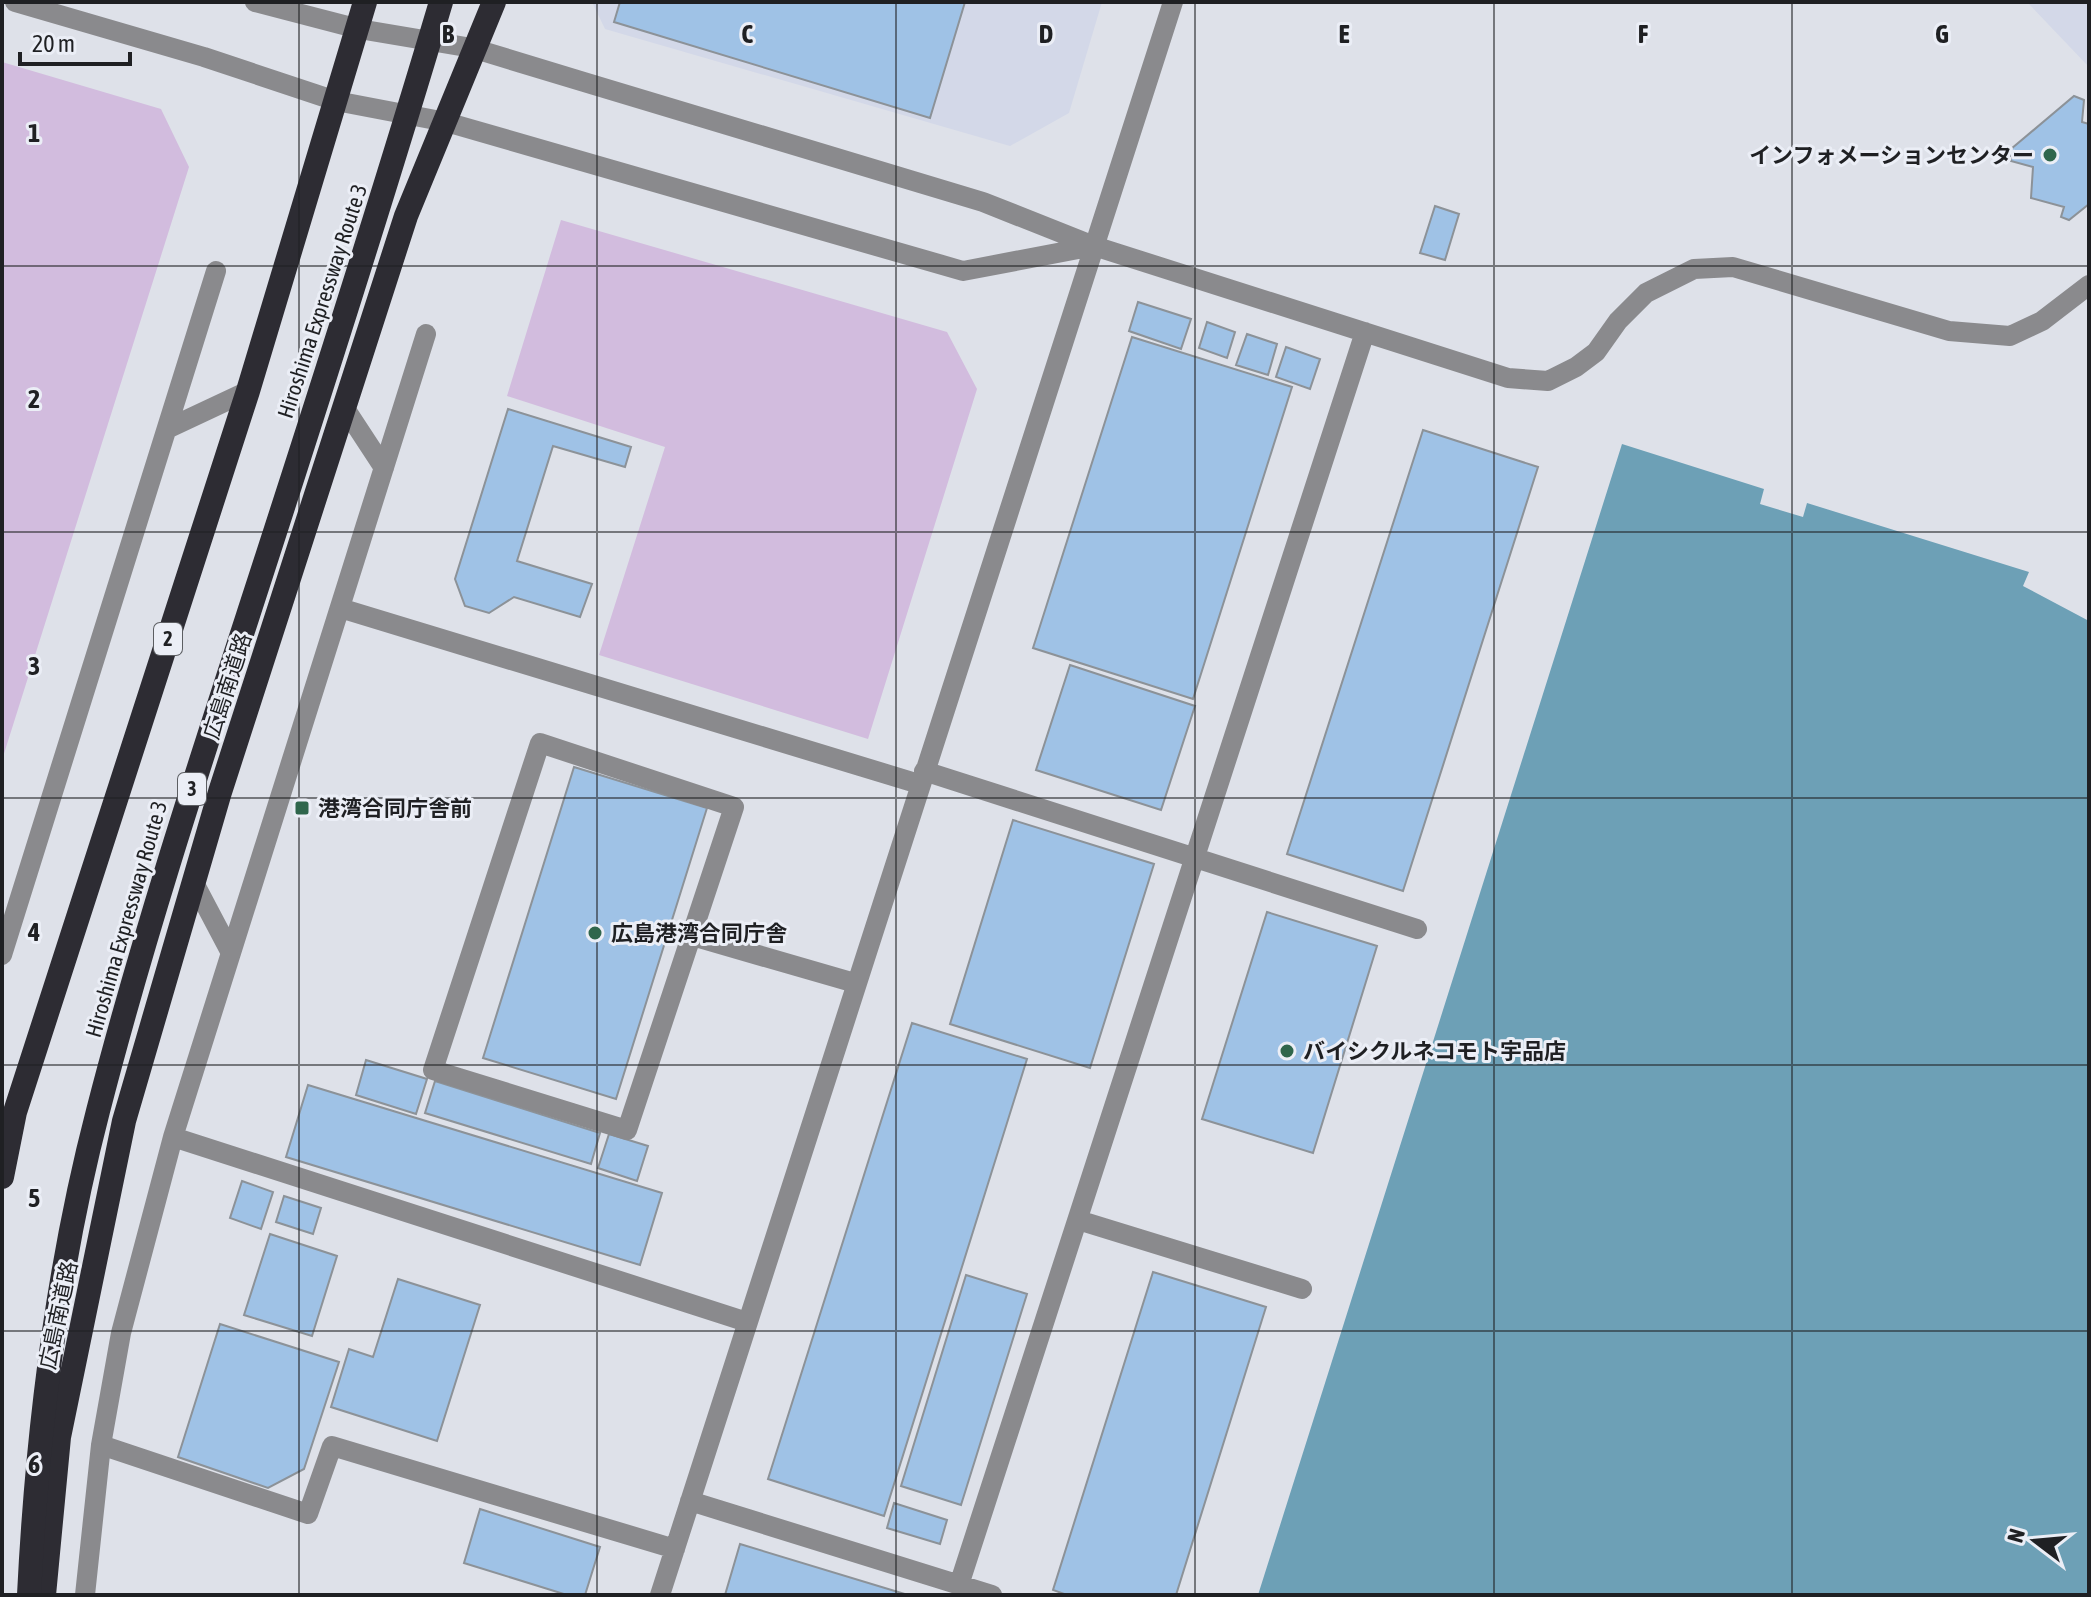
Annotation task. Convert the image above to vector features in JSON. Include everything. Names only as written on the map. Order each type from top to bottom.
[{"type":"highway","name":"2","points":[[2,1177],[15,1112],[248,391],[365,2]]},
{"type":"highway","name":"Hiroshima Expressway Route 3","points":[[29,1595],[33,1515],[57,1315],[96,1116],[157,897],[370,242],[441,2]]},
{"type":"highway","name":"広島南道路","points":[[44,1595],[59,1437],[124,1121],[193,881],[406,216],[446,122],[472,48],[494,2]]},
{"type":"street","points":[[15,2],[204,57],[336,101],[446,122],[963,271],[1094,246]]},
{"type":"street","points":[[255,2],[359,29],[472,48],[983,202],[1094,246],[1508,378],[1548,381],[1576,367],[1596,352],[1618,321],[1646,293],[1694,269],[1733,267],[1949,331],[2010,336],[2042,321],[2089,285]]},
{"type":"street","points":[[660,1595],[1173,2]]},
{"type":"street","points":[[2,955],[216,271]]},
{"type":"street","points":[[959,1585],[1365,332]]},
{"type":"street","points":[[85,1595],[101,1445],[121,1333],[173,1137],[426,334]]},
{"type":"street","points":[[167,429],[248,391]]},
{"type":"street","points":[[344,407],[384,468]]},
{"type":"street","points":[[340,608],[1195,858],[1417,929]]},
{"type":"street","points":[[540,743],[734,807],[692,936],[627,1130],[433,1070],[540,743]]},
{"type":"street","points":[[193,881],[231,953]]},
{"type":"street","points":[[692,936],[855,983]]},
{"type":"street","points":[[173,1137],[747,1322]]},
{"type":"street","points":[[1078,1220],[1302,1289]]},
{"type":"street","points":[[101,1445],[308,1514],[332,1446],[675,1549]]},
{"type":"street","points":[[690,1501],[992,1595]]},
{"type":"shaded area","points":[[592,2],[1102,2],[1069,113],[1010,146],[605,29]]},
{"type":"shaded area","points":[[2027,2],[2089,2],[2089,67]]},
{"type":"shaded area","points":[[2,62],[161,109],[189,167],[2,760]]},
{"type":"shaded area","points":[[561,220],[947,332],[977,389],[868,739],[599,655],[665,447],[507,396]]},
{"type":"water","points":[[1622,444],[1764,489],[1760,504],[1803,517],[1807,503],[2029,572],[2023,586],[2089,621],[2089,1595],[1258,1595]]},
{"type":"building","points":[[620,2],[965,2],[930,118],[614,22]]},
{"type":"building","name":"インフォメーションセンター","points":[[2074,96],[2084,100],[2082,122],[2089,124],[2089,204],[2069,220],[2061,217],[2064,207],[2031,198],[2033,167],[2011,161],[2011,149]]},
{"type":"building","points":[[1435,206],[1459,214],[1445,260],[1420,253]]},
{"type":"building","points":[[1138,302],[1191,319],[1181,349],[1129,331]]},
{"type":"building","points":[[1207,322],[1235,332],[1227,358],[1199,348]]},
{"type":"building","points":[[1247,334],[1277,344],[1268,375],[1236,365]]},
{"type":"building","points":[[1132,337],[1292,387],[1193,699],[1033,648]]},
{"type":"building","points":[[1286,347],[1320,359],[1310,389],[1276,377]]},
{"type":"building","points":[[508,409],[631,447],[625,467],[553,446],[517,561],[592,584],[580,617],[514,597],[489,613],[465,606],[455,579]]},
{"type":"building","points":[[1423,430],[1538,467],[1403,891],[1287,854]]},
{"type":"building","points":[[1070,665],[1195,706],[1161,810],[1036,770]]},
{"type":"building","name":"広島港湾合同庁舎","points":[[574,767],[707,808],[616,1099],[483,1058]]},
{"type":"building","points":[[1013,820],[1154,864],[1090,1068],[950,1024]]},
{"type":"building","points":[[1267,912],[1377,946],[1313,1153],[1202,1119]]},
{"type":"building","points":[[912,1023],[1027,1059],[884,1516],[768,1479]]},
{"type":"building","points":[[366,1060],[427,1079],[416,1114],[356,1095]]},
{"type":"building","points":[[435,1081],[600,1133],[591,1164],[425,1113]]},
{"type":"building","points":[[308,1085],[662,1193],[640,1265],[286,1157]]},
{"type":"building","points":[[609,1134],[648,1146],[637,1181],[598,1168]]},
{"type":"building","points":[[242,1181],[273,1192],[261,1229],[230,1218]]},
{"type":"building","points":[[284,1196],[321,1208],[313,1234],[276,1222]]},
{"type":"building","points":[[270,1234],[337,1256],[312,1336],[244,1315]]},
{"type":"building","points":[[1153,1272],[1266,1307],[1176,1595],[1067,1595],[1053,1590]]},
{"type":"building","points":[[966,1275],[1027,1294],[961,1505],[901,1486]]},
{"type":"building","points":[[398,1279],[480,1305],[437,1441],[331,1407],[349,1349],[373,1357]]},
{"type":"building","points":[[220,1324],[339,1362],[304,1469],[268,1488],[178,1457]]},
{"type":"building","points":[[894,1503],[947,1520],[940,1544],[887,1528]]},
{"type":"building","points":[[480,1509],[600,1547],[585,1595],[567,1595],[464,1563]]},
{"type":"building","points":[[740,1544],[908,1595],[725,1595]]},
{"type":"place","name":"インフォメーションセンター","points":[[2050,155]]},
{"type":"place","name":"港湾合同庁舎前","points":[[302,808]]},
{"type":"place","name":"広島港湾合同庁舎","points":[[595,933]]},
{"type":"place","name":"バイシクルネコモト宇品店","points":[[1287,1051]]}]
